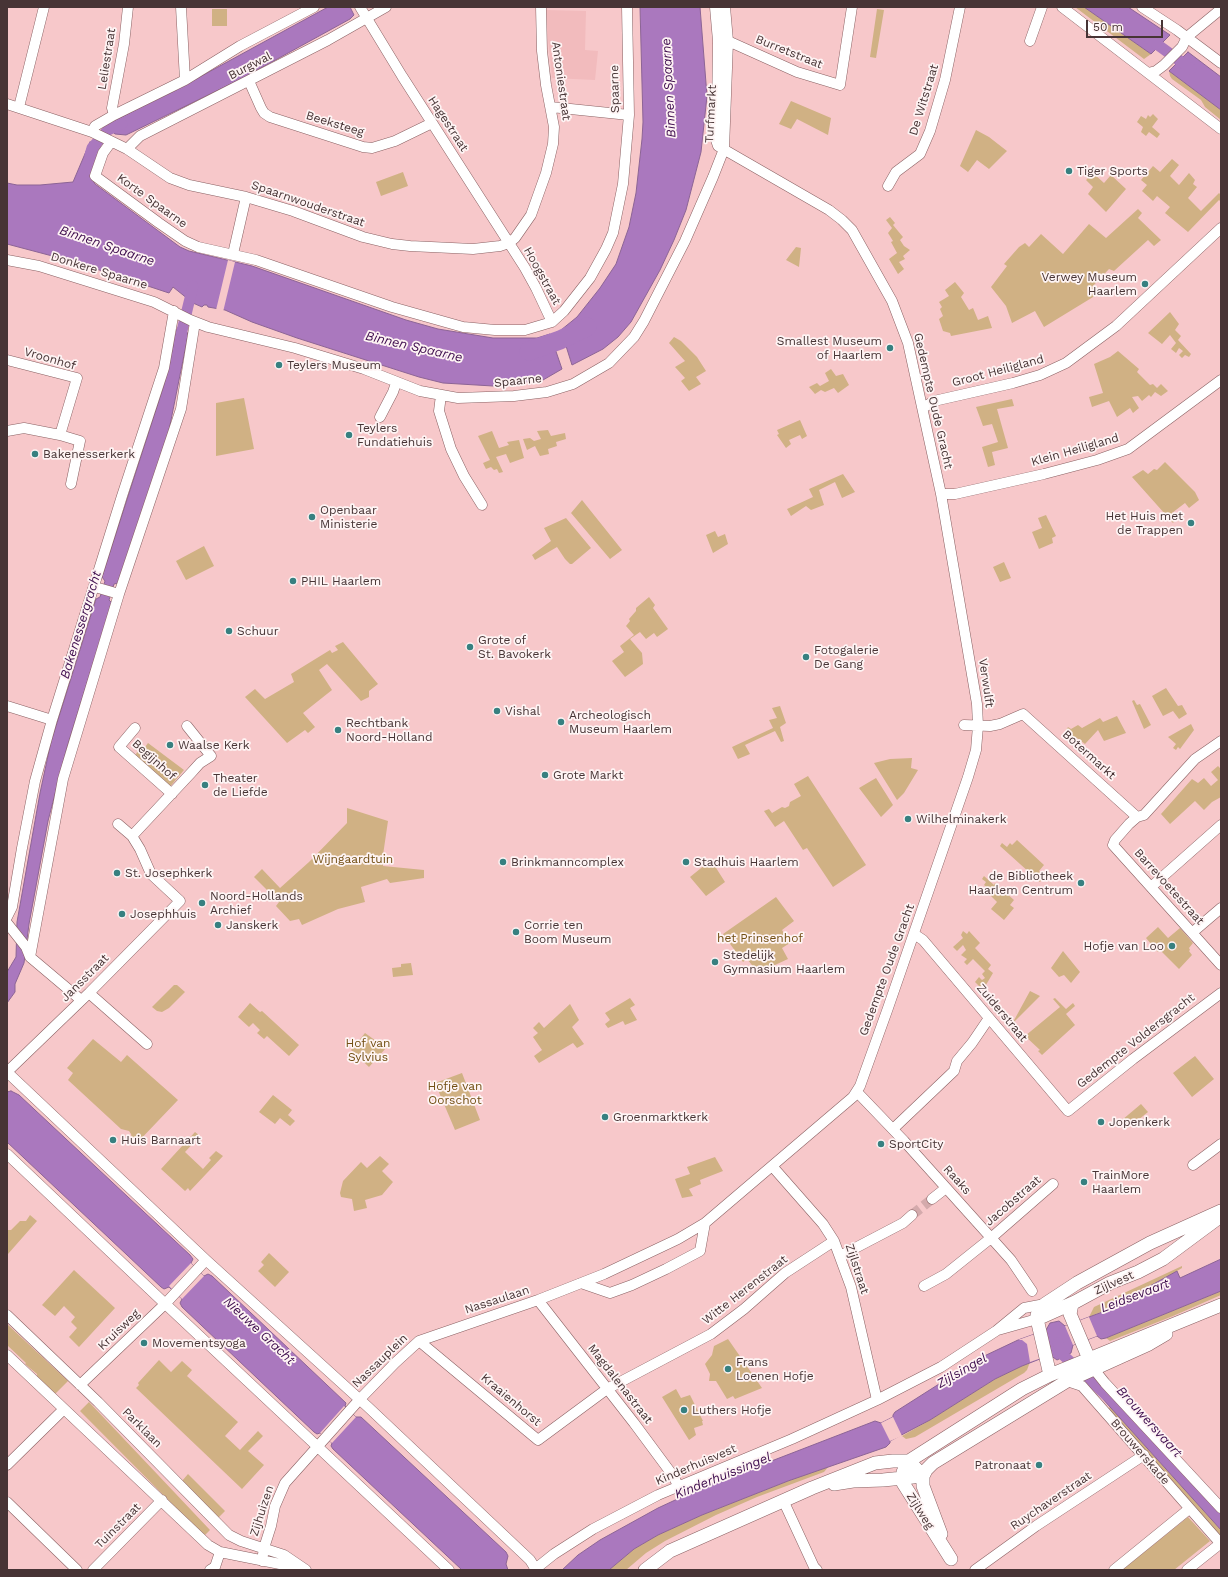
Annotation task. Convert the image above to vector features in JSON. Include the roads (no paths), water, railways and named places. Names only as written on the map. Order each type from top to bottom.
[{"type":"main road","name":"Zijlvest","points":[[1045,1304],[1077,1283],[1149,1244],[1221,1210]]},
{"type":"main road","name":"Zijlvest","points":[[1072,1313],[1110,1283],[1138,1272],[1163,1259],[1221,1216]]},
{"type":"main road","points":[[1048,1366],[1038,1326],[1038,1315],[1045,1304],[1072,1313],[1081,1364]]},
{"type":"main road","points":[[923,1476],[932,1464],[946,1454],[1081,1364],[1145,1335],[1221,1305]]},
{"type":"main road","name":"Zijlvest","points":[[1038,1326],[1058,1309]]},
{"type":"main road","points":[[645,1570],[670,1551],[812,1488],[875,1463],[909,1461],[1022,1390],[1048,1366],[1081,1364]]},
{"type":"main road","points":[[909,1461],[923,1476]]},
{"type":"main road","name":"Zijlweg","points":[[909,1461],[903,1472],[906,1488],[954,1565]]},
{"type":"main road","points":[[812,1488],[853,1481],[923,1476]]},
{"type":"main road","name":"Zijlweg","points":[[923,1476],[923,1486],[954,1565]]},
{"type":"street","points":[[19,107],[44,7]]},
{"type":"street","name":"Leliestraat","points":[[114,115],[112,108],[124,44],[128,7]]},
{"type":"street","points":[[181,7],[186,80]]},
{"type":"street","name":"Burgwal","points":[[94,133],[95,126],[114,115],[186,80],[240,46],[314,7]]},
{"type":"street","name":"Hagestraat","points":[[360,7],[508,244]]},
{"type":"street","name":"Burgwal","points":[[127,149],[140,136],[328,40],[386,7]]},
{"type":"street","name":"Antoniestraat","points":[[508,244],[515,238],[531,215],[546,173],[553,144],[554,132],[542,51],[541,7]]},
{"type":"street","name":"Spaarne","points":[[233,254],[256,260],[392,307],[463,327],[495,330],[525,330],[552,322],[564,311],[590,278],[613,233],[623,184],[629,115],[627,7]]},
{"type":"street","name":"Turfmarkt","points":[[715,7],[718,41],[717,115],[715,137],[718,146],[724,149],[728,41],[725,7]]},
{"type":"street","name":"Burretstraat","points":[[728,41],[797,72],[840,85],[852,7]]},
{"type":"street","name":"De Witstraat","points":[[888,186],[896,172],[920,154],[930,131],[945,80],[960,7]]},
{"type":"street","points":[[1030,41],[1042,7]]},
{"type":"street","points":[[1062,7],[1221,129]]},
{"type":"street","points":[[1142,7],[1221,63]]},
{"type":"street","points":[[1148,73],[1156,71],[1164,65],[1182,47],[1186,37],[1221,9]]},
{"type":"street","name":"Beeksteeg","points":[[249,81],[261,108],[264,113],[270,117],[363,147],[372,148],[395,140],[432,123]]},
{"type":"street","points":[[7,104],[94,133]]},
{"type":"street","points":[[551,107],[629,115]]},
{"type":"street","name":"Spaarnwouderstraat","points":[[94,133],[127,149],[170,178],[189,185],[246,197],[293,211],[362,236],[392,244],[474,249],[508,244]]},
{"type":"street","name":"Korte Spaarne","points":[[111,142],[103,153],[95,176],[185,241],[198,247],[233,254]]},
{"type":"street","name":"Spaarne","points":[[187,319],[208,327],[295,348],[364,369],[420,391],[458,398],[514,396],[547,392],[573,384],[609,362],[634,337],[644,321],[685,241],[724,149]]},
{"type":"street","name":"Gedempte Oude Gracht","points":[[724,149],[829,210],[842,220],[852,230],[892,301],[908,343],[923,408],[941,494],[963,621]]},
{"type":"street","points":[[233,254],[246,197]]},
{"type":"street","name":"Groot Heiligland","points":[[923,408],[934,401],[1040,375],[1066,363],[1116,326],[1221,228]]},
{"type":"street","name":"Hoogstraat","points":[[508,244],[536,288],[552,322]]},
{"type":"street","name":"Donkere Spaarne","points":[[7,260],[39,266],[154,302],[187,319]]},
{"type":"street","points":[[7,917],[12,907],[35,781],[52,720],[107,590],[158,482],[181,409],[187,319]]},
{"type":"street","points":[[30,958],[63,779],[107,590],[122,496],[164,368],[187,319]]},
{"type":"street","name":"Vroonhof","points":[[7,360],[77,378],[60,435]]},
{"type":"street","name":"Klein Heiligland","points":[[941,494],[956,494],[1044,474],[1097,460],[1128,449],[1221,380]]},
{"type":"street","points":[[380,417],[393,392],[396,382]]},
{"type":"street","points":[[441,395],[440,411],[451,448],[464,476],[482,505]]},
{"type":"street","points":[[7,431],[24,428],[60,435],[80,441],[71,484]]},
{"type":"street","name":"Verwulft","points":[[963,621],[977,704],[978,726],[976,750]]},
{"type":"street","points":[[7,706],[52,720]]},
{"type":"street","name":"Botermarkt","points":[[978,726],[1000,724],[1023,714],[1137,817]]},
{"type":"street","points":[[964,725],[978,726]]},
{"type":"street","name":"Begijnhof","points":[[132,836],[200,763],[211,756],[187,726]]},
{"type":"street","name":"Begijnhof","points":[[135,728],[119,747],[172,794]]},
{"type":"street","points":[[1137,817],[1144,815],[1195,759],[1221,741]]},
{"type":"street","name":"Gedempte Oude Gracht","points":[[772,1166],[857,1092],[914,934],[966,784],[976,750]]},
{"type":"street","name":"Barrevoetestraat","points":[[1137,817],[1115,840],[1113,845],[1193,932],[1221,965]]},
{"type":"street","points":[[118,824],[132,836]]},
{"type":"street","points":[[1151,887],[1221,825]]},
{"type":"street","name":"Jansstraat","points":[[7,1072],[89,993],[180,901],[151,874],[140,849],[132,836]]},
{"type":"street","points":[[1193,932],[1221,908]]},
{"type":"street","points":[[7,923],[26,947],[30,958],[81,1000]]},
{"type":"street","name":"Zuiderstraat","points":[[914,934],[923,940],[1068,1111]]},
{"type":"street","points":[[89,993],[147,1044]]},
{"type":"street","name":"Gedempte Voldersgracht","points":[[1068,1111],[1133,1059],[1221,993]]},
{"type":"street","points":[[893,1129],[954,1071],[957,1061],[989,1018]]},
{"type":"street","points":[[7,1072],[206,1260],[360,1399],[524,1555],[534,1569]]},
{"type":"street","name":"Raaks","points":[[857,1092],[893,1129],[1011,1260],[1032,1290]]},
{"type":"street","points":[[1194,1165],[1221,1144]]},
{"type":"street","points":[[7,1154],[164,1304],[449,1570]]},
{"type":"street","name":"Nassaulaan","points":[[419,1341],[538,1300],[604,1274],[664,1246],[705,1223],[772,1166]]},
{"type":"street","name":"Zijlstraat","points":[[772,1166],[823,1224],[834,1241],[851,1287],[877,1400]]},
{"type":"street","name":"Jacobstraat","points":[[924,1286],[946,1274],[991,1238],[1052,1184]]},
{"type":"street","points":[[932,1199],[946,1188]]},
{"type":"street","points":[[840,1256],[902,1223],[912,1215]]},
{"type":"street","points":[[581,1283],[610,1293],[632,1285],[666,1269],[700,1251],[705,1223]]},
{"type":"street","name":"Witte Herenstraat","points":[[607,1389],[712,1334],[744,1309],[784,1273],[834,1241]]},
{"type":"street","name":"Kruisweg","points":[[80,1385],[164,1304],[206,1260]]},
{"type":"street","name":"Magdalenastraat","points":[[538,1300],[674,1476],[678,1486]]},
{"type":"street","name":"Zijlvest","points":[[877,1400],[941,1367],[996,1330],[1024,1308],[1045,1304]]},
{"type":"street","name":"Parklaan","points":[[7,1315],[80,1385],[229,1535],[240,1541],[284,1555],[302,1567]]},
{"type":"street","name":"Zijlvest","points":[[996,1330],[1038,1326]]},
{"type":"street","name":"Kraaienhorst","points":[[419,1341],[538,1440],[607,1389]]},
{"type":"street","name":"Nassauplein","points":[[350,1411],[360,1399],[419,1341]]},
{"type":"street","points":[[7,1355],[208,1545],[220,1552],[262,1561],[302,1567]]},
{"type":"street","points":[[1081,1364],[1105,1383],[1221,1508]]},
{"type":"street","name":"Brouwerskade","points":[[1081,1364],[1082,1386],[1221,1543]]},
{"type":"street","name":"Kinderhuisvest","points":[[534,1569],[559,1550],[593,1529],[678,1486],[792,1439],[877,1400]]},
{"type":"street","points":[[7,1465],[64,1409]]},
{"type":"street","name":"Zijhuizen","points":[[264,1548],[275,1506],[285,1484],[350,1411]]},
{"type":"street","name":"Ruychaverstraat","points":[[975,1570],[1036,1526],[1144,1455]]},
{"type":"street","name":"Tuinstraat","points":[[93,1570],[162,1500]]},
{"type":"street","points":[[783,1500],[814,1567],[817,1570]]},
{"type":"street","points":[[7,1502],[76,1570]]},
{"type":"street","points":[[1114,1570],[1190,1509]]},
{"type":"street","points":[[1187,1570],[1221,1543]]},
{"type":"street","points":[[262,1561],[264,1548]]},
{"type":"street","points":[[210,1570],[215,1567],[220,1552]]},
{"type":"water","points":[[328,7],[350,7],[354,15],[350,19],[239,80],[126,135],[115,134],[105,125],[174,91]]},
{"type":"water","points":[[640,7],[700,7],[707,96],[701,152],[686,210],[674,240],[660,270],[631,322],[618,337],[603,349],[572,365],[561,330],[577,317],[600,288],[616,264],[629,227],[636,193],[643,122]]},
{"type":"water","points":[[1084,7],[1128,7],[1170,35],[1151,54]]},
{"type":"water","points":[[1188,52],[1221,77],[1221,110],[1169,71]]},
{"type":"water","points":[[90,142],[95,142],[103,148],[91,177],[95,184],[180,247],[189,251],[252,266],[406,320],[438,329],[493,338],[537,338],[550,334],[562,369],[543,380],[493,386],[443,383],[419,377],[297,338],[252,322],[225,310],[208,307],[207,305],[202,307],[193,303],[173,287],[169,293],[75,262],[7,244],[7,183],[17,185],[40,185],[73,182]]},
{"type":"water","points":[[179,326],[187,332],[188,335],[169,430],[118,583],[114,584],[109,600],[112,603],[67,747],[48,821],[29,924],[24,963],[15,984],[15,992],[7,1003],[7,972],[16,957],[17,922],[40,793],[51,742],[96,599],[100,597],[105,581],[102,577],[164,385]]},
{"type":"water","name":"Nieuwe Gracht","points":[[11,1091],[19,1095],[190,1255],[193,1259],[191,1263],[204,1276],[208,1274],[212,1276],[346,1403],[345,1406],[356,1417],[361,1417],[506,1552],[508,1556],[506,1564],[508,1570],[462,1570],[333,1449],[331,1446],[332,1443],[320,1433],[317,1434],[314,1432],[182,1307],[180,1303],[182,1299],[169,1287],[164,1289],[161,1287],[7,1142],[7,1092]]},
{"type":"water","points":[[1221,1259],[1221,1291],[1106,1338],[1101,1339],[1097,1336],[1073,1345],[1071,1353],[1057,1360],[1050,1355],[1022,1366],[995,1379],[930,1420],[890,1441],[886,1447],[788,1481],[702,1515],[658,1535],[634,1549],[609,1570],[562,1570],[578,1555],[600,1540],[658,1508],[699,1489],[875,1421],[881,1423],[893,1417],[895,1412],[980,1358],[1018,1340],[1046,1330],[1050,1323],[1059,1321],[1065,1326],[1105,1311],[1177,1271],[1180,1278]]},
{"type":"water","points":[[1100,1383],[1221,1513],[1221,1530],[1092,1387]]},
{"type":"waterway","points":[[1147,37],[1191,69]]},
{"type":"waterway","points":[[90,155],[92,148],[108,130],[122,124]]},
{"type":"waterway","name":"Bakenessergracht","points":[[179,343],[193,286]]},
{"type":"waterway","name":"Binnen Spaarne","points":[[529,351],[560,340],[587,327]]},
{"type":"waterway","name":"Brouwersvaart","points":[[1058,1343],[1063,1355],[1106,1395]]},
{"type":"tunnel","points":[[912,1215],[932,1199]]},
{"type":"place","name":"Tiger Sports","points":[[1069,171]]},
{"type":"place","name":"Verwey Museum Haarlem","points":[[1145,284]]},
{"type":"place","name":"Smallest Museum of Haarlem","points":[[890,348]]},
{"type":"place","name":"Teylers Museum","points":[[279,365]]},
{"type":"place","name":"Teylers Fundatiehuis","points":[[349,435]]},
{"type":"place","name":"Bakenesserkerk","points":[[35,454]]},
{"type":"place","name":"Openbaar Ministerie","points":[[312,517]]},
{"type":"place","name":"Het Huis met de Trappen","points":[[1191,523]]},
{"type":"place","name":"PHIL Haarlem","points":[[293,581]]},
{"type":"place","name":"Schuur","points":[[229,631]]},
{"type":"place","name":"Grote of St. Bavokerk","points":[[470,647]]},
{"type":"place","name":"Fotogalerie De Gang","points":[[806,657]]},
{"type":"place","name":"Vishal","points":[[497,711]]},
{"type":"place","name":"Archeologisch Museum Haarlem","points":[[561,722]]},
{"type":"place","name":"Rechtbank Noord-Holland","points":[[338,730]]},
{"type":"place","name":"Waalse Kerk","points":[[170,745]]},
{"type":"place","name":"Grote Markt","points":[[545,775]]},
{"type":"place","name":"Theater de Liefde","points":[[205,785]]},
{"type":"place","name":"Wilhelminakerk","points":[[908,819]]},
{"type":"place","name":"Brinkmanncomplex","points":[[503,862]]},
{"type":"place","name":"Stadhuis Haarlem","points":[[686,862]]},
{"type":"place","name":"St. Josephkerk","points":[[117,873]]},
{"type":"place","name":"de Bibliotheek Haarlem Centrum","points":[[1081,883]]},
{"type":"place","name":"Noord-Hollands Archief","points":[[202,903]]},
{"type":"place","name":"Josephhuis","points":[[122,914]]},
{"type":"place","name":"Janskerk","points":[[218,925]]},
{"type":"place","name":"Corrie ten Boom Museum","points":[[516,932]]},
{"type":"place","name":"Hofje van Loo","points":[[1172,946]]},
{"type":"place","name":"Stedelijk Gymnasium Haarlem","points":[[715,962]]},
{"type":"place","name":"Groenmarktkerk","points":[[605,1117]]},
{"type":"place","name":"Jopenkerk","points":[[1101,1122]]},
{"type":"place","name":"Huis Barnaart","points":[[113,1140]]},
{"type":"place","name":"SportCity","points":[[881,1144]]},
{"type":"place","name":"TrainMore Haarlem","points":[[1084,1182]]},
{"type":"place","name":"Movementsyoga","points":[[144,1343]]},
{"type":"place","name":"Frans Loenen Hofje","points":[[728,1369]]},
{"type":"place","name":"Luthers Hofje","points":[[684,1410]]},
{"type":"place","name":"Patronaat","points":[[1039,1465]]},
{"type":"park label","name":"Wijngaardtuin","points":[[353,859]]},
{"type":"park label","name":"het Prinsenhof","points":[[760,938]]},
{"type":"park label","name":"Hof van Sylvius","points":[[368,1050]]},
{"type":"park label","name":"Hofje van Oorschot","points":[[455,1093]]},
{"type":"water label","name":"Leidsevaart","points":[[1135,1296]]},
{"type":"water label","name":"Zijlsingel","points":[[962,1371]]},
{"type":"water label","name":"Kinderhuissingel","points":[[723,1476]]}]
